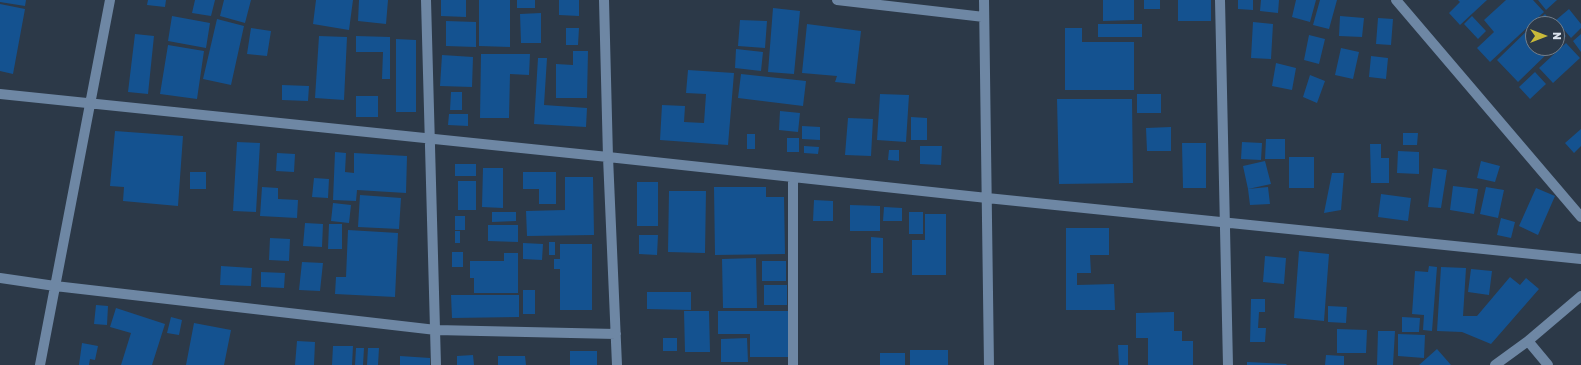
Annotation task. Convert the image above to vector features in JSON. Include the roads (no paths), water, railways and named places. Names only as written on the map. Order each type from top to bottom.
[{"type":"street","points":[[40,365],[110,0]]},
{"type":"street","points":[[426,0],[436,365]]},
{"type":"street","points":[[604,0],[608,157],[617,365]]},
{"type":"street","points":[[837,0],[984,17]]},
{"type":"street","points":[[984,0],[989,365]]},
{"type":"street","points":[[1220,0],[1228,365]]},
{"type":"street","points":[[1396,0],[1581,217]]},
{"type":"street","points":[[0,94],[1581,259]]},
{"type":"street","points":[[793,176],[793,365]]},
{"type":"street","points":[[0,278],[55,286],[436,330],[616,334]]},
{"type":"street","points":[[1495,365],[1528,341],[1581,296]]},
{"type":"street","points":[[1528,341],[1548,365]]}]
